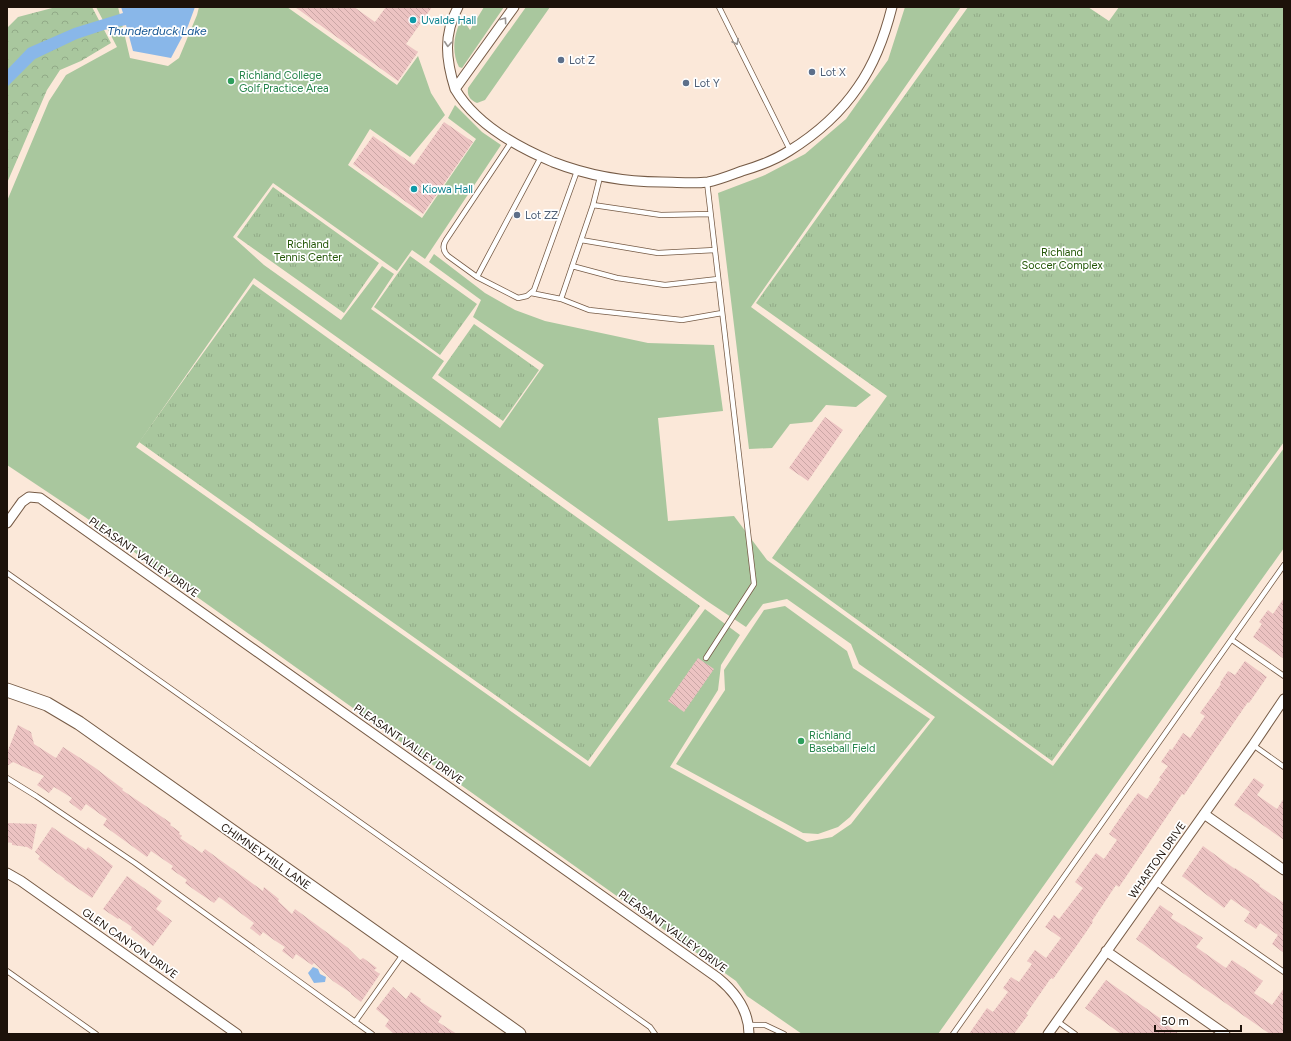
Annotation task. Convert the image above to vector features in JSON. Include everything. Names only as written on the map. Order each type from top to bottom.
[{"type":"street","points":[[458,7],[450,27],[447,48],[448,61],[455,89],[462,101],[475,114],[512,141],[541,157],[600,177],[640,182],[707,182],[727,177],[763,164],[790,150],[815,132],[827,121],[857,88],[870,67],[881,43],[892,7]]},
{"type":"street","points":[[455,89],[514,7]]},
{"type":"street","name":"PLEASANT VALLEY DRIVE","points":[[7,523],[22,502],[29,497],[40,498],[718,978],[728,986],[737,997],[745,1011],[749,1030]]},
{"type":"street","name":"CHIMNEY HILL LANE","points":[[7,690],[47,704],[79,723],[519,1034]]},
{"type":"street","name":"WHARTON DRIVE","points":[[1048,1034],[1253,746],[1284,699]]},
{"type":"street","points":[[1204,814],[1284,870]]},
{"type":"street","name":"GLEN CANYON DRIVE","points":[[7,873],[21,881],[237,1034]]},
{"type":"street","points":[[1106,951],[1225,1034]]},
{"type":"lane","points":[[718,7],[790,150]]},
{"type":"lane","points":[[512,141],[444,243],[444,250],[448,256],[477,277],[518,298],[523,298],[534,290],[577,170]]},
{"type":"lane","points":[[477,277],[541,157]]},
{"type":"lane","points":[[561,299],[593,205],[600,177]]},
{"type":"lane","points":[[706,658],[754,584],[707,182]]},
{"type":"lane","points":[[593,205],[661,215],[710,214]]},
{"type":"lane","points":[[581,240],[658,253],[715,250]]},
{"type":"lane","points":[[572,266],[617,278],[665,285],[718,279]]},
{"type":"lane","points":[[531,293],[561,299],[589,310],[682,320],[722,313]]},
{"type":"lane","points":[[954,1034],[1284,565]]},
{"type":"lane","points":[[7,573],[650,1027],[655,1034]]},
{"type":"lane","points":[[1232,640],[1284,676]]},
{"type":"lane","points":[[1253,746],[1284,767]]},
{"type":"lane","points":[[7,778],[135,863],[372,1034]]},
{"type":"lane","points":[[1155,882],[1284,972]]},
{"type":"lane","points":[[355,1022],[404,953]]},
{"type":"lane","points":[[7,971],[96,1034]]},
{"type":"lane","points":[[1057,1021],[1075,1034]]},
{"type":"lane","points":[[749,1030],[765,1025],[784,1034]]},
{"type":"green space","points":[[56,7],[92,7],[111,43],[81,61],[60,70],[47,90],[7,183],[7,28],[18,17]]},
{"type":"green space","points":[[96,7],[118,7],[130,58],[168,66],[179,58],[199,7],[287,7],[397,85],[418,56],[431,93],[445,115],[410,157],[370,129],[348,165],[422,218],[476,139],[448,118],[455,105],[482,132],[501,145],[425,259],[412,250],[397,271],[273,183],[233,237],[264,265],[341,320],[382,266],[394,274],[371,309],[444,361],[432,378],[500,428],[544,365],[473,317],[481,300],[429,262],[434,254],[485,293],[515,310],[545,321],[648,343],[714,345],[723,411],[658,418],[668,521],[734,516],[767,560],[1053,766],[1284,448],[1284,548],[938,1034],[802,1034],[747,996],[736,981],[85,517],[7,465],[7,201],[49,101],[66,75],[117,47]],"holes":[[[254,278],[707,601],[746,627],[763,604],[787,599],[851,644],[859,664],[935,717],[851,824],[832,837],[807,842],[670,767],[718,690],[721,665],[740,635],[705,609],[590,767],[136,447]]]},
{"type":"green space","points":[[484,7],[504,7],[462,68],[459,67],[455,55],[454,42],[459,24],[462,18],[470,30]]},
{"type":"green space","points":[[526,7],[550,7],[485,100],[477,103],[475,102],[469,95],[468,88]]},
{"type":"green space","points":[[905,7],[961,7],[751,307],[871,395],[856,407],[826,405],[812,422],[790,424],[772,448],[749,449],[718,193],[765,175],[805,154],[846,119],[888,60]]},
{"type":"green space","name":"Richland Soccer Complex","points":[[968,7],[1088,7],[1109,21],[1119,7],[1284,7],[1284,442],[1052,761],[772,558],[887,396],[756,303]]},
{"type":"green space","name":"Richland Tennis Center","points":[[273,187],[379,263],[344,313],[237,237]]},
{"type":"green space","points":[[410,256],[477,304],[440,355],[374,307]]},
{"type":"green space","points":[[253,284],[700,606],[588,761],[139,442]]},
{"type":"green space","points":[[474,324],[539,370],[503,421],[438,375]]},
{"type":"green space","name":"Richland Baseball Field","points":[[785,606],[847,651],[853,668],[930,719],[850,817],[838,827],[818,834],[803,833],[676,764],[725,690],[724,670],[764,610]]},
{"type":"water","name":"Thunderduck Lake","points":[[121,7],[195,7],[188,26],[171,58],[133,51],[126,25],[104,30],[77,39],[35,59],[7,87],[7,70],[28,48],[74,28],[123,13]]},
{"type":"water","points":[[313,967],[318,969],[320,974],[326,977],[325,982],[314,983],[308,973]]},
{"type":"building","points":[[295,7],[354,7],[375,22],[386,7],[432,7],[406,44],[418,52],[398,81]]},
{"type":"building","name":"Kiowa Hall","points":[[444,122],[473,142],[423,214],[353,164],[373,136],[414,165]]},
{"type":"building","points":[[825,417],[843,430],[808,481],[789,468]]},
{"type":"building","points":[[1284,598],[1284,659],[1253,637],[1262,624],[1259,622],[1268,610],[1273,614]]},
{"type":"building","points":[[698,658],[714,669],[684,712],[668,701]]},
{"type":"building","points":[[1245,661],[1267,677],[1184,795],[1182,794],[1119,887],[1116,885],[1092,921],[1093,922],[1053,979],[1051,978],[1026,1014],[1028,1015],[1014,1034],[969,1034],[987,1008],[993,1012],[1008,992],[1003,988],[1011,977],[1019,982],[1032,964],[1027,961],[1035,950],[1046,958],[1061,938],[1045,927],[1054,915],[1059,919],[1083,888],[1075,882],[1096,853],[1104,859],[1117,840],[1109,834],[1138,793],[1147,799],[1168,766],[1161,762],[1170,749],[1172,750],[1183,733],[1190,738],[1205,716],[1200,713],[1221,684],[1220,683],[1228,671],[1235,675]]},
{"type":"building","points":[[18,725],[31,732],[34,744],[56,758],[63,747],[94,767],[123,789],[122,790],[171,823],[170,825],[180,832],[179,834],[182,836],[180,838],[202,853],[205,849],[263,891],[264,887],[279,899],[278,901],[292,914],[295,909],[348,948],[360,960],[363,958],[377,968],[374,970],[380,974],[361,1002],[333,981],[314,963],[312,965],[296,954],[293,959],[282,951],[285,947],[263,932],[260,936],[250,928],[254,923],[219,897],[214,903],[185,883],[187,880],[171,869],[173,866],[151,851],[147,857],[103,825],[107,819],[86,804],[81,811],[69,802],[72,798],[54,787],[49,793],[37,785],[44,776],[13,762],[7,766],[7,753]]},
{"type":"building","points":[[1254,778],[1264,785],[1257,795],[1277,809],[1284,798],[1284,840],[1234,805]]},
{"type":"building","points":[[7,823],[37,824],[32,850],[27,847],[12,845],[12,843],[7,842]]},
{"type":"building","points":[[52,827],[86,850],[88,847],[113,866],[92,898],[38,859],[40,856],[35,852]]},
{"type":"building","points":[[1203,846],[1284,903],[1284,953],[1272,944],[1278,935],[1260,923],[1256,929],[1244,921],[1250,912],[1231,899],[1224,908],[1182,876]]},
{"type":"building","points":[[127,876],[162,901],[156,909],[172,921],[153,946],[131,929],[132,927],[103,909]]},
{"type":"building","points":[[1160,905],[1173,914],[1171,918],[1203,938],[1196,947],[1226,968],[1232,960],[1263,981],[1254,993],[1272,1005],[1284,988],[1284,1034],[1270,1034],[1136,939]]},
{"type":"building","points":[[1106,980],[1164,1021],[1163,1022],[1179,1034],[1121,1034],[1085,1008]]},
{"type":"building","points":[[393,987],[406,999],[411,992],[421,999],[420,1001],[442,1016],[438,1022],[457,1034],[394,1034],[385,1026],[389,1020],[376,1009]]},
{"type":"place","name":"Uvalde Hall","points":[[413,20]]},
{"type":"place","name":"Lot Z","points":[[561,60]]},
{"type":"place","name":"Lot X","points":[[812,72]]},
{"type":"place","name":"Richland College Golf Practice Area","points":[[231,81]]},
{"type":"place","name":"Lot Y","points":[[686,83]]},
{"type":"place","name":"Kiowa Hall","points":[[414,189]]},
{"type":"place","name":"Lot ZZ","points":[[517,215]]},
{"type":"place","name":"Richland Baseball Field","points":[[801,741]]}]
